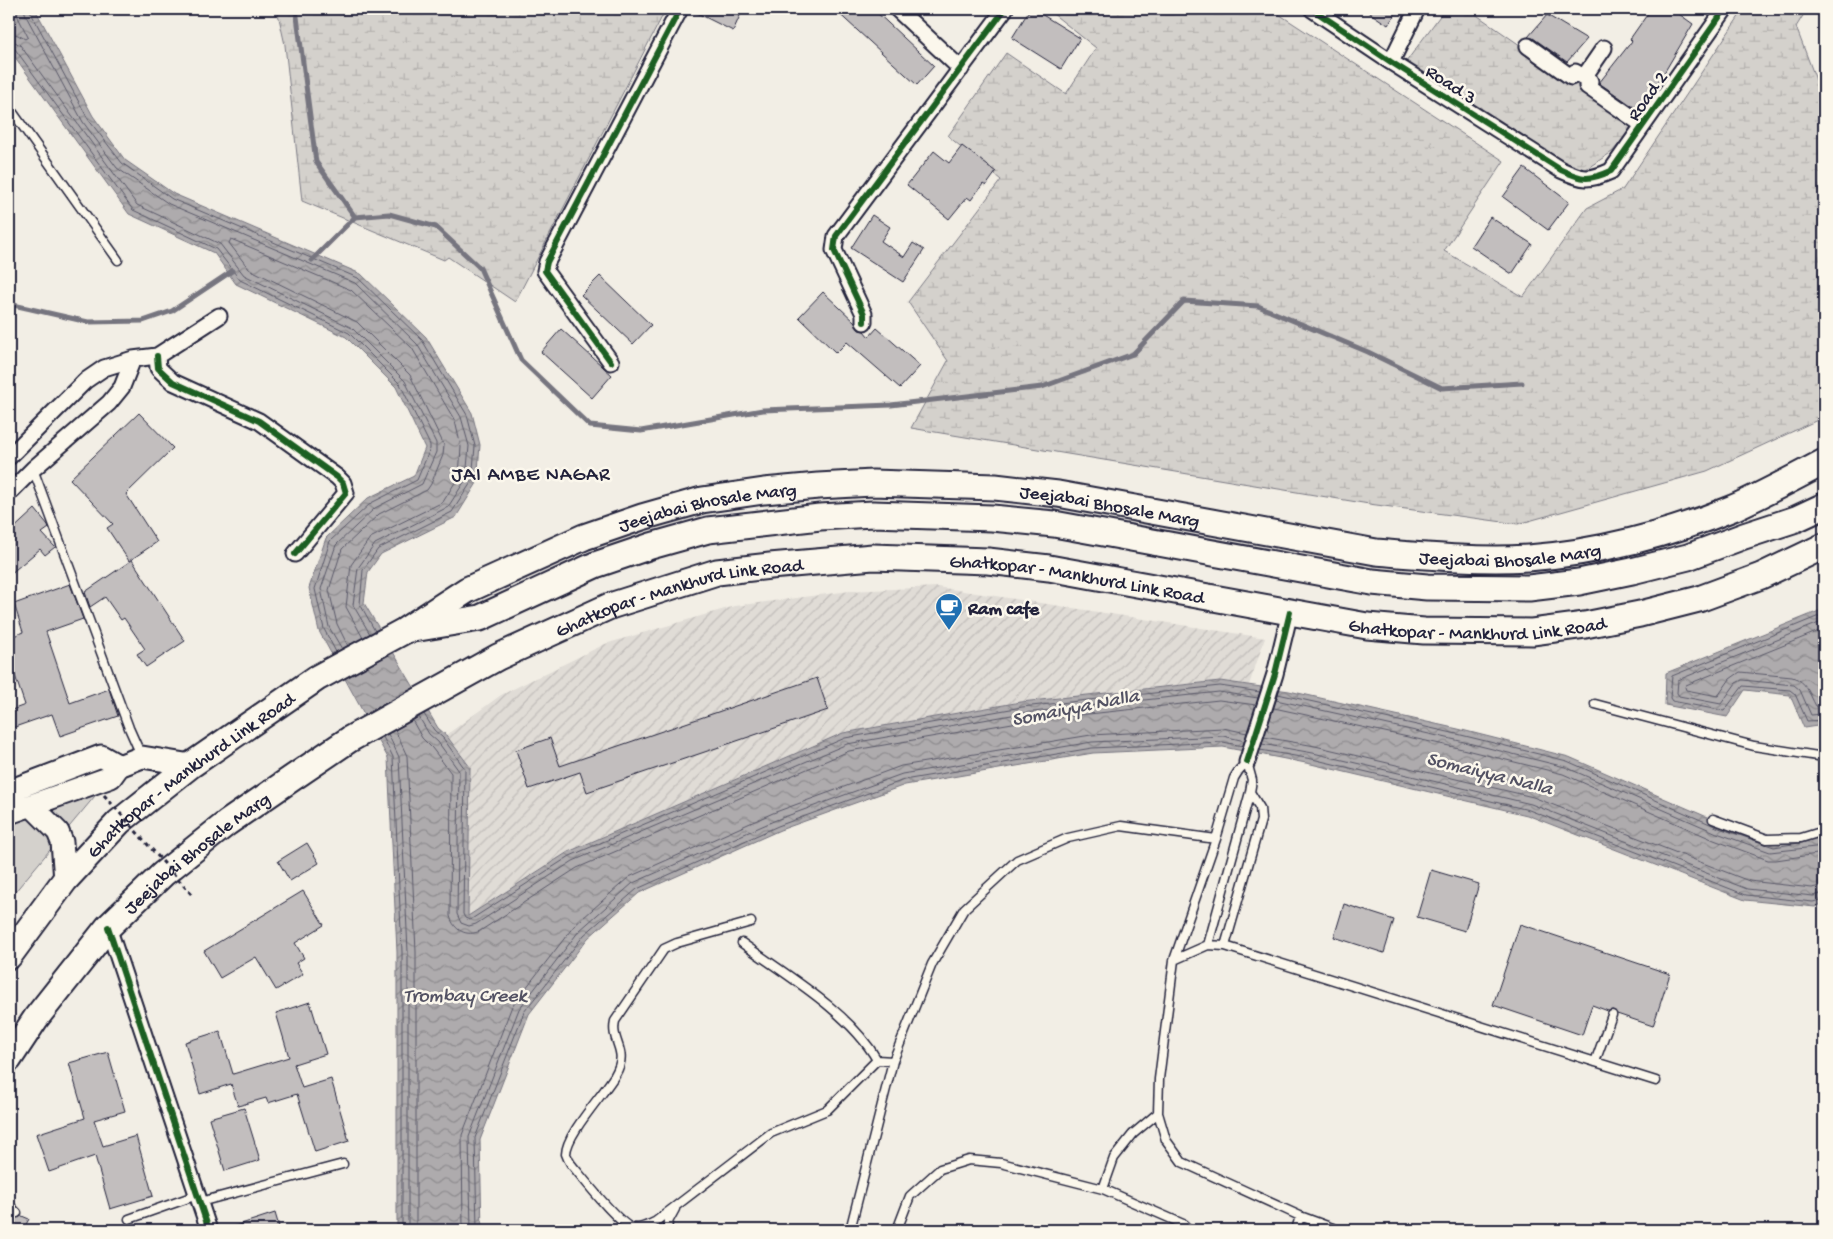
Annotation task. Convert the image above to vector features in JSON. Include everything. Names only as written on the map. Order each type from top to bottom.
[{"type":"highway","name":"Jeejabai Bhosale Marg","points":[[404,631],[467,590],[584,537],[642,517],[702,500],[764,492],[873,483],[995,487],[1058,494],[1376,552],[1429,557],[1527,558],[1575,552],[1680,528],[1733,508],[1824,462]]},
{"type":"highway","points":[[404,631],[480,618],[595,565],[651,546],[708,530],[811,518],[873,514],[992,518],[1054,524],[1372,582],[1427,587],[1529,588],[1579,582],[1688,557],[1796,519],[1824,506]]},
{"type":"highway","name":"Ghatkopar - Mankhurd Link Road","points":[[350,739],[498,657],[610,606],[717,572],[805,562],[873,557],[988,561],[1048,568],[1367,626],[1424,631],[1523,632],[1550,630],[1613,620],[1699,599],[1761,576],[1824,546]]},
{"type":"highway","name":"Ghatkopar - Mankhurd Link Road","points":[[9,956],[66,880],[119,822],[191,765],[317,678],[404,631]]},
{"type":"highway","name":"Jeejabai Bhosale Marg","points":[[9,1059],[36,1018],[108,927],[163,874],[227,823],[350,739]]},
{"type":"main road","points":[[9,791],[101,756],[119,766]]},
{"type":"main road","points":[[9,813],[110,777],[119,766],[142,757],[191,765]]},
{"type":"main road","points":[[30,804],[58,832],[62,842],[66,880]]},
{"type":"street","points":[[611,362],[545,270],[547,262],[680,9]]},
{"type":"street","points":[[897,9],[961,68]]},
{"type":"street","points":[[864,322],[864,314],[834,250],[836,236],[1006,9]]},
{"type":"street","name":"Road 3","points":[[1312,9],[1391,62],[1561,170],[1579,179]]},
{"type":"street","points":[[1391,62],[1417,9]]},
{"type":"street","name":"Road 2","points":[[1579,179],[1597,178],[1612,171],[1725,9]]},
{"type":"street","points":[[1528,46],[1571,77],[1576,72],[1590,81],[1587,86],[1644,125]]},
{"type":"street","points":[[1584,77],[1604,48]]},
{"type":"street","points":[[9,457],[85,381],[104,368],[132,359],[157,356],[219,316]]},
{"type":"street","points":[[157,356],[158,368],[172,382],[259,421],[343,483],[346,493],[295,554]]},
{"type":"street","points":[[9,493],[109,403],[122,388],[132,359]]},
{"type":"street","points":[[22,444],[33,470]]},
{"type":"street","points":[[1248,759],[1276,674],[1290,612]]},
{"type":"street","points":[[108,927],[209,1230]]},
{"type":"lane","points":[[9,107],[118,260]]},
{"type":"lane","points":[[33,470],[129,728],[142,757]]},
{"type":"lane","points":[[1595,704],[1754,746],[1824,757]]},
{"type":"lane","points":[[1208,945],[1250,792],[1252,780],[1248,759]]},
{"type":"lane","points":[[1248,759],[1234,778],[1216,839],[1174,960],[1159,1079],[1158,1113],[1166,1140],[1182,1162],[1300,1216],[1338,1230]]},
{"type":"lane","points":[[1225,946],[1261,820],[1260,808],[1250,792]]},
{"type":"lane","points":[[1713,819],[1766,839],[1801,838],[1824,831]]},
{"type":"lane","points":[[850,1230],[893,1061],[932,964],[964,909],[1017,860],[1068,838],[1121,826],[1216,839]]},
{"type":"lane","points":[[751,922],[664,948],[615,1021],[613,1031],[621,1048],[621,1063],[615,1076],[569,1141],[566,1155],[571,1164],[620,1220],[632,1228],[645,1227],[655,1222],[771,1133],[827,1110],[877,1060],[893,1061]]},
{"type":"lane","points":[[742,943],[830,1007],[868,1044],[877,1060]]},
{"type":"lane","points":[[1174,960],[1208,945],[1225,946],[1656,1081]]},
{"type":"lane","points":[[1596,1062],[1612,1015]]},
{"type":"lane","points":[[1102,1188],[1114,1158],[1133,1134],[1158,1113]]},
{"type":"lane","points":[[897,1230],[910,1196],[940,1169],[969,1160],[1001,1163],[1102,1188],[1183,1224],[1189,1230]]},
{"type":"lane","points":[[129,1219],[199,1198],[343,1164]]},
{"type":"lane","points":[[9,1205],[17,1213]]},
{"type":"lane","points":[[667,1230],[668,1222],[677,1205]]},
{"type":"lane","points":[[1296,1230],[1300,1216]]},
{"type":"path","points":[[104,795],[192,895]]},
{"type":"shaded area","points":[[937,587],[1265,638],[1249,685],[1220,681],[1021,702],[843,733],[568,852],[468,916],[470,767],[446,735],[501,695],[605,644],[735,606],[850,591]]},
{"type":"green space","points":[[277,9],[666,9],[515,302],[448,257],[444,260],[302,201],[285,45]]},
{"type":"green space","points":[[1047,9],[1271,9],[1504,161],[1444,251],[1523,297],[1587,208],[1623,189],[1744,9],[1807,9],[1796,27],[1824,101],[1824,417],[1707,471],[1518,524],[1369,504],[911,428],[948,361],[908,302],[1001,180],[948,136],[1006,53],[1066,94],[1096,48]]},
{"type":"green space","points":[[1445,9],[1468,9],[1635,125],[1612,152],[1580,173],[1406,62]]},
{"type":"green space","points":[[105,784],[9,899],[9,809]]},
{"type":"water","name":"Trombay Creek","points":[[9,9],[35,9],[93,116],[125,160],[174,194],[361,274],[426,337],[472,413],[480,445],[477,483],[456,517],[381,554],[368,572],[364,603],[438,728],[446,735],[470,767],[468,916],[568,852],[843,733],[1021,702],[1220,681],[1289,691],[1458,729],[1569,757],[1721,823],[1774,842],[1824,835],[1824,903],[1815,907],[1745,900],[1527,815],[1311,764],[1223,747],[1093,753],[905,785],[780,830],[639,893],[588,938],[529,1014],[480,1140],[482,1230],[397,1230],[397,952],[388,758],[319,631],[309,588],[326,538],[368,498],[414,476],[425,448],[396,387],[346,337],[236,284],[214,253],[129,214],[9,49]]},
{"type":"water","points":[[1824,609],[1824,725],[1804,728],[1790,695],[1745,690],[1727,717],[1665,705],[1666,673]]},
{"type":"building","points":[[689,9],[743,9],[733,31]]},
{"type":"building","points":[[834,9],[873,9],[934,66],[917,85]]},
{"type":"building","points":[[1030,9],[1033,9],[1080,38],[1061,69],[1012,38]]},
{"type":"building","points":[[1364,9],[1399,9],[1388,25]]},
{"type":"building","points":[[1651,9],[1672,9],[1693,24],[1658,83],[1660,85],[1641,112],[1599,83],[1632,41],[1630,39]]},
{"type":"building","points":[[1547,15],[1587,39],[1567,62],[1533,38],[1528,37]]},
{"type":"building","points":[[962,146],[996,172],[986,186],[983,184],[971,200],[967,197],[949,219],[907,185],[934,151],[949,163]]},
{"type":"building","points":[[1524,168],[1569,202],[1548,230],[1503,197]]},
{"type":"building","points":[[872,215],[890,227],[881,241],[904,257],[913,243],[924,250],[903,282],[851,248]]},
{"type":"building","points":[[1490,217],[1532,244],[1512,274],[1471,246]]},
{"type":"building","points":[[600,276],[651,325],[633,344],[581,295]]},
{"type":"building","points":[[823,292],[855,322],[859,330],[864,331],[869,337],[877,328],[920,366],[900,388],[847,342],[836,353],[799,317]]},
{"type":"building","points":[[561,329],[612,375],[592,398],[541,352]]},
{"type":"building","points":[[139,413],[173,448],[126,494],[157,542],[129,561],[107,528],[113,524],[70,479]]},
{"type":"building","points":[[35,509],[49,528],[42,533],[55,547],[45,555],[40,549],[9,575],[9,533]]},
{"type":"building","points":[[132,560],[185,641],[146,667],[137,654],[145,649],[124,618],[121,620],[105,597],[90,607],[85,592]]},
{"type":"building","points":[[70,584],[83,619],[46,632],[70,703],[109,689],[118,716],[60,736],[52,714],[9,729],[9,711],[25,705],[9,658],[9,638],[23,632],[14,604]]},
{"type":"building","points":[[817,678],[828,710],[587,792],[580,772],[529,789],[516,750],[550,738],[560,766]]},
{"type":"building","points":[[307,843],[319,863],[290,881],[278,861]]},
{"type":"building","points":[[1431,870],[1479,884],[1465,931],[1417,917]]},
{"type":"building","points":[[303,891],[324,925],[295,943],[304,958],[296,963],[303,974],[276,990],[256,957],[220,978],[204,951]]},
{"type":"building","points":[[1344,904],[1394,920],[1384,953],[1334,937]]},
{"type":"building","points":[[1520,924],[1670,974],[1653,1026],[1617,1014],[1613,1010],[1608,1011],[1592,1005],[1582,1035],[1493,1005]]},
{"type":"building","points":[[310,1002],[326,1054],[294,1064],[302,1088],[331,1079],[349,1141],[315,1152],[297,1094],[268,1103],[266,1098],[238,1106],[231,1084],[200,1094],[185,1042],[220,1031],[233,1074],[289,1057],[276,1013]]},
{"type":"building","points":[[108,1052],[125,1111],[94,1120],[103,1146],[136,1136],[153,1196],[110,1209],[95,1156],[49,1172],[36,1134],[85,1118],[69,1063]]},
{"type":"building","points":[[244,1108],[260,1160],[225,1171],[209,1118]]},
{"type":"building","points":[[9,1213],[15,1218],[22,1216],[29,1219],[23,1230],[9,1230]]},
{"type":"building","points":[[275,1213],[280,1230],[230,1230],[229,1228]]},
{"type":"waterway","points":[[296,9],[316,162],[355,217]]},
{"type":"waterway","points":[[312,260],[355,217],[389,214],[436,227],[480,268],[521,360],[590,426],[641,431],[763,410],[891,405],[1042,387],[1133,354],[1184,301],[1258,306],[1368,352],[1442,388],[1522,383]]},
{"type":"waterway","points":[[9,304],[88,322],[143,321],[172,311],[232,271]]},
{"type":"cycle path","points":[[611,362],[545,271],[547,262],[680,9]]},
{"type":"cycle path","points":[[864,322],[864,314],[834,250],[836,236],[1005,9]]},
{"type":"cycle path","points":[[1312,9],[1391,62],[1561,170],[1586,178],[1611,171],[1725,9]]},
{"type":"cycle path","points":[[157,356],[158,368],[173,382],[259,421],[343,483],[346,493],[295,554]]},
{"type":"cycle path","points":[[1247,762],[1275,674],[1290,612]]},
{"type":"cycle path","points":[[108,927],[209,1230]]},
{"type":"place","name":"Ram cafe","points":[[949,631]]},
{"type":"district","name":"JAI AMBE NAGAR","points":[[531,473]]},
{"type":"water label","name":"Somaiyya Nalla","points":[[1075,706]]},
{"type":"water label","name":"Somaiyya Nalla","points":[[1490,772]]}]
